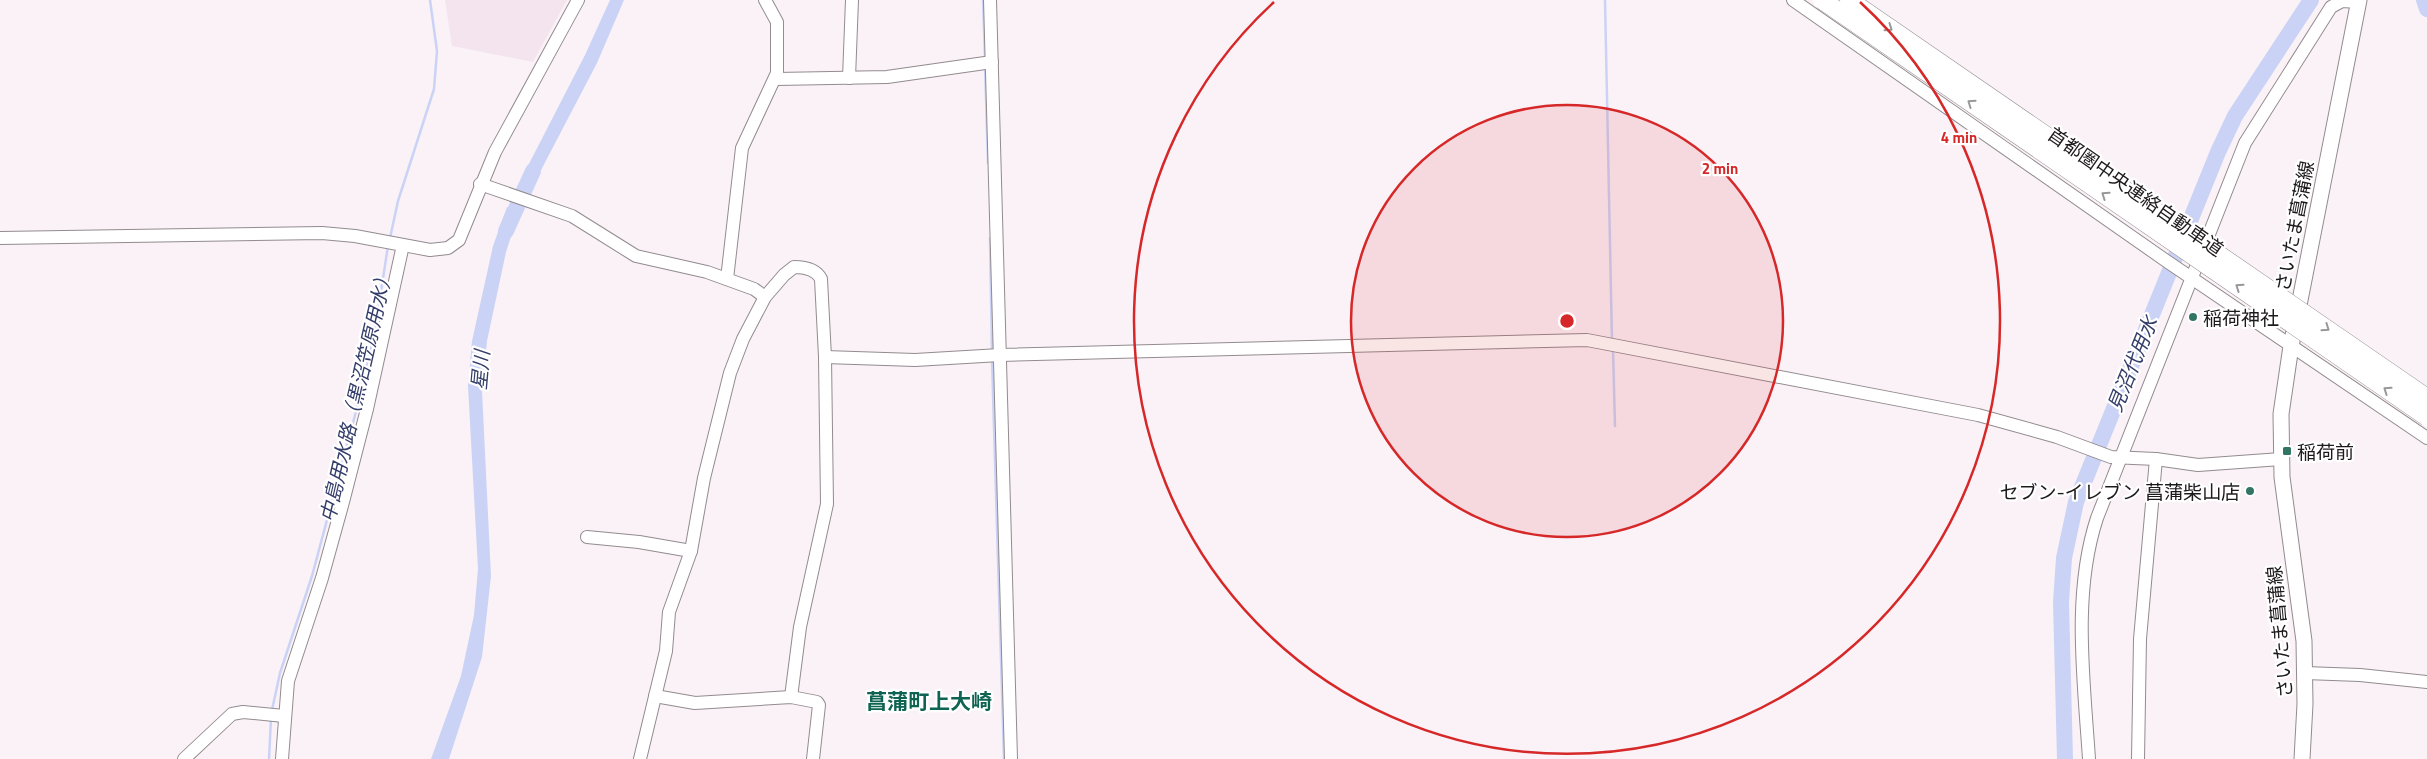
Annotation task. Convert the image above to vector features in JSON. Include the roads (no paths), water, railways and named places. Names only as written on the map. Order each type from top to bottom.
[{"type":"highway","name":"首都圏中央連絡自動車道","points":[[1822,0],[2427,417]]},
{"type":"highway","name":"首都圏中央連絡自動車道","points":[[1849,0],[2427,398]]},
{"type":"main road","name":"さいたま菖蒲線","points":[[2302,759],[2305,730],[2305,673],[2301,612],[2280,459],[2281,414],[2291,346],[2359,1]]},
{"type":"street","points":[[0,238],[322,233],[430,250],[442,250],[459,240],[480,184],[508,128],[578,0]]},
{"type":"street","points":[[727,279],[742,148],[776,79],[777,73],[777,22],[765,0]]},
{"type":"street","points":[[849,78],[852,0]]},
{"type":"street","points":[[990,0],[1011,759]]},
{"type":"street","points":[[1793,0],[2191,278],[2427,438]]},
{"type":"street","points":[[2089,759],[2082,650],[2083,598],[2093,530],[2116,458],[2245,143],[2331,7],[2342,1],[2359,1]]},
{"type":"street","points":[[776,79],[887,77],[992,62]]},
{"type":"street","points":[[480,184],[572,216],[636,256],[677,264],[727,279],[754,289],[765,297]]},
{"type":"street","points":[[282,759],[275,714],[331,547],[368,409],[394,243]]},
{"type":"street","points":[[640,759],[666,650],[669,612],[691,550],[704,478],[730,373],[743,339],[765,297],[784,275],[794,267],[817,273],[821,280],[823,292],[827,504],[800,626],[791,697]]},
{"type":"street","points":[[825,357],[915,360],[1000,355],[1587,340],[1978,415],[2057,437],[2116,458],[2156,459],[2198,465],[2280,459]]},
{"type":"street","points":[[2138,759],[2140,638],[2156,459]]},
{"type":"street","points":[[587,537],[691,550]]},
{"type":"street","points":[[2305,673],[2360,675],[2427,682]]},
{"type":"street","points":[[655,696],[695,703],[791,697],[812,700],[819,705],[813,759]]},
{"type":"street","points":[[184,759],[232,714],[243,712],[275,714]]},
{"type":"water","points":[[610,0],[624,0],[597,63],[529,193],[516,189],[585,55]]},
{"type":"water","points":[[507,207],[519,212],[506,252],[487,341],[482,391],[491,576],[482,657],[449,759],[431,759],[461,676],[474,615],[478,569],[468,386],[472,341],[493,246]]},
{"type":"waterway","name":"中島用水路（黒沼笠原用水）","points":[[390,238],[398,201],[434,89],[437,51],[430,0]]},
{"type":"waterway","points":[[983,0],[985,58]]},
{"type":"waterway","points":[[1605,0],[1612,342]]},
{"type":"waterway","name":"見沼代用水","points":[[2065,759],[2061,602],[2064,558],[2076,502],[2218,152],[2235,116],[2311,0]]},
{"type":"waterway","points":[[2424,0],[2427,9]]},
{"type":"waterway","points":[[985,66],[988,163]]},
{"type":"waterway","name":"星川","points":[[506,231],[533,171]]},
{"type":"waterway","points":[[990,238],[992,353]]},
{"type":"waterway","name":"中島用水路（黒沼笠原用水）","points":[[272,710],[280,673],[312,576],[362,389],[375,330],[388,246]]},
{"type":"waterway","points":[[1613,350],[1615,426]]},
{"type":"waterway","points":[[992,361],[1004,759]]},
{"type":"waterway","name":"中島用水路（黒沼笠原用水）","points":[[269,759],[271,718]]},
{"type":"place","name":"稲荷神社","points":[[2193,317]]},
{"type":"place","name":"稲荷前","points":[[2287,451]]},
{"type":"place","name":"セブン-イレブン 菖蒲柴山店","points":[[2250,491]]},
{"type":"district","name":"菖蒲町上大崎","points":[[929,701]]}]
